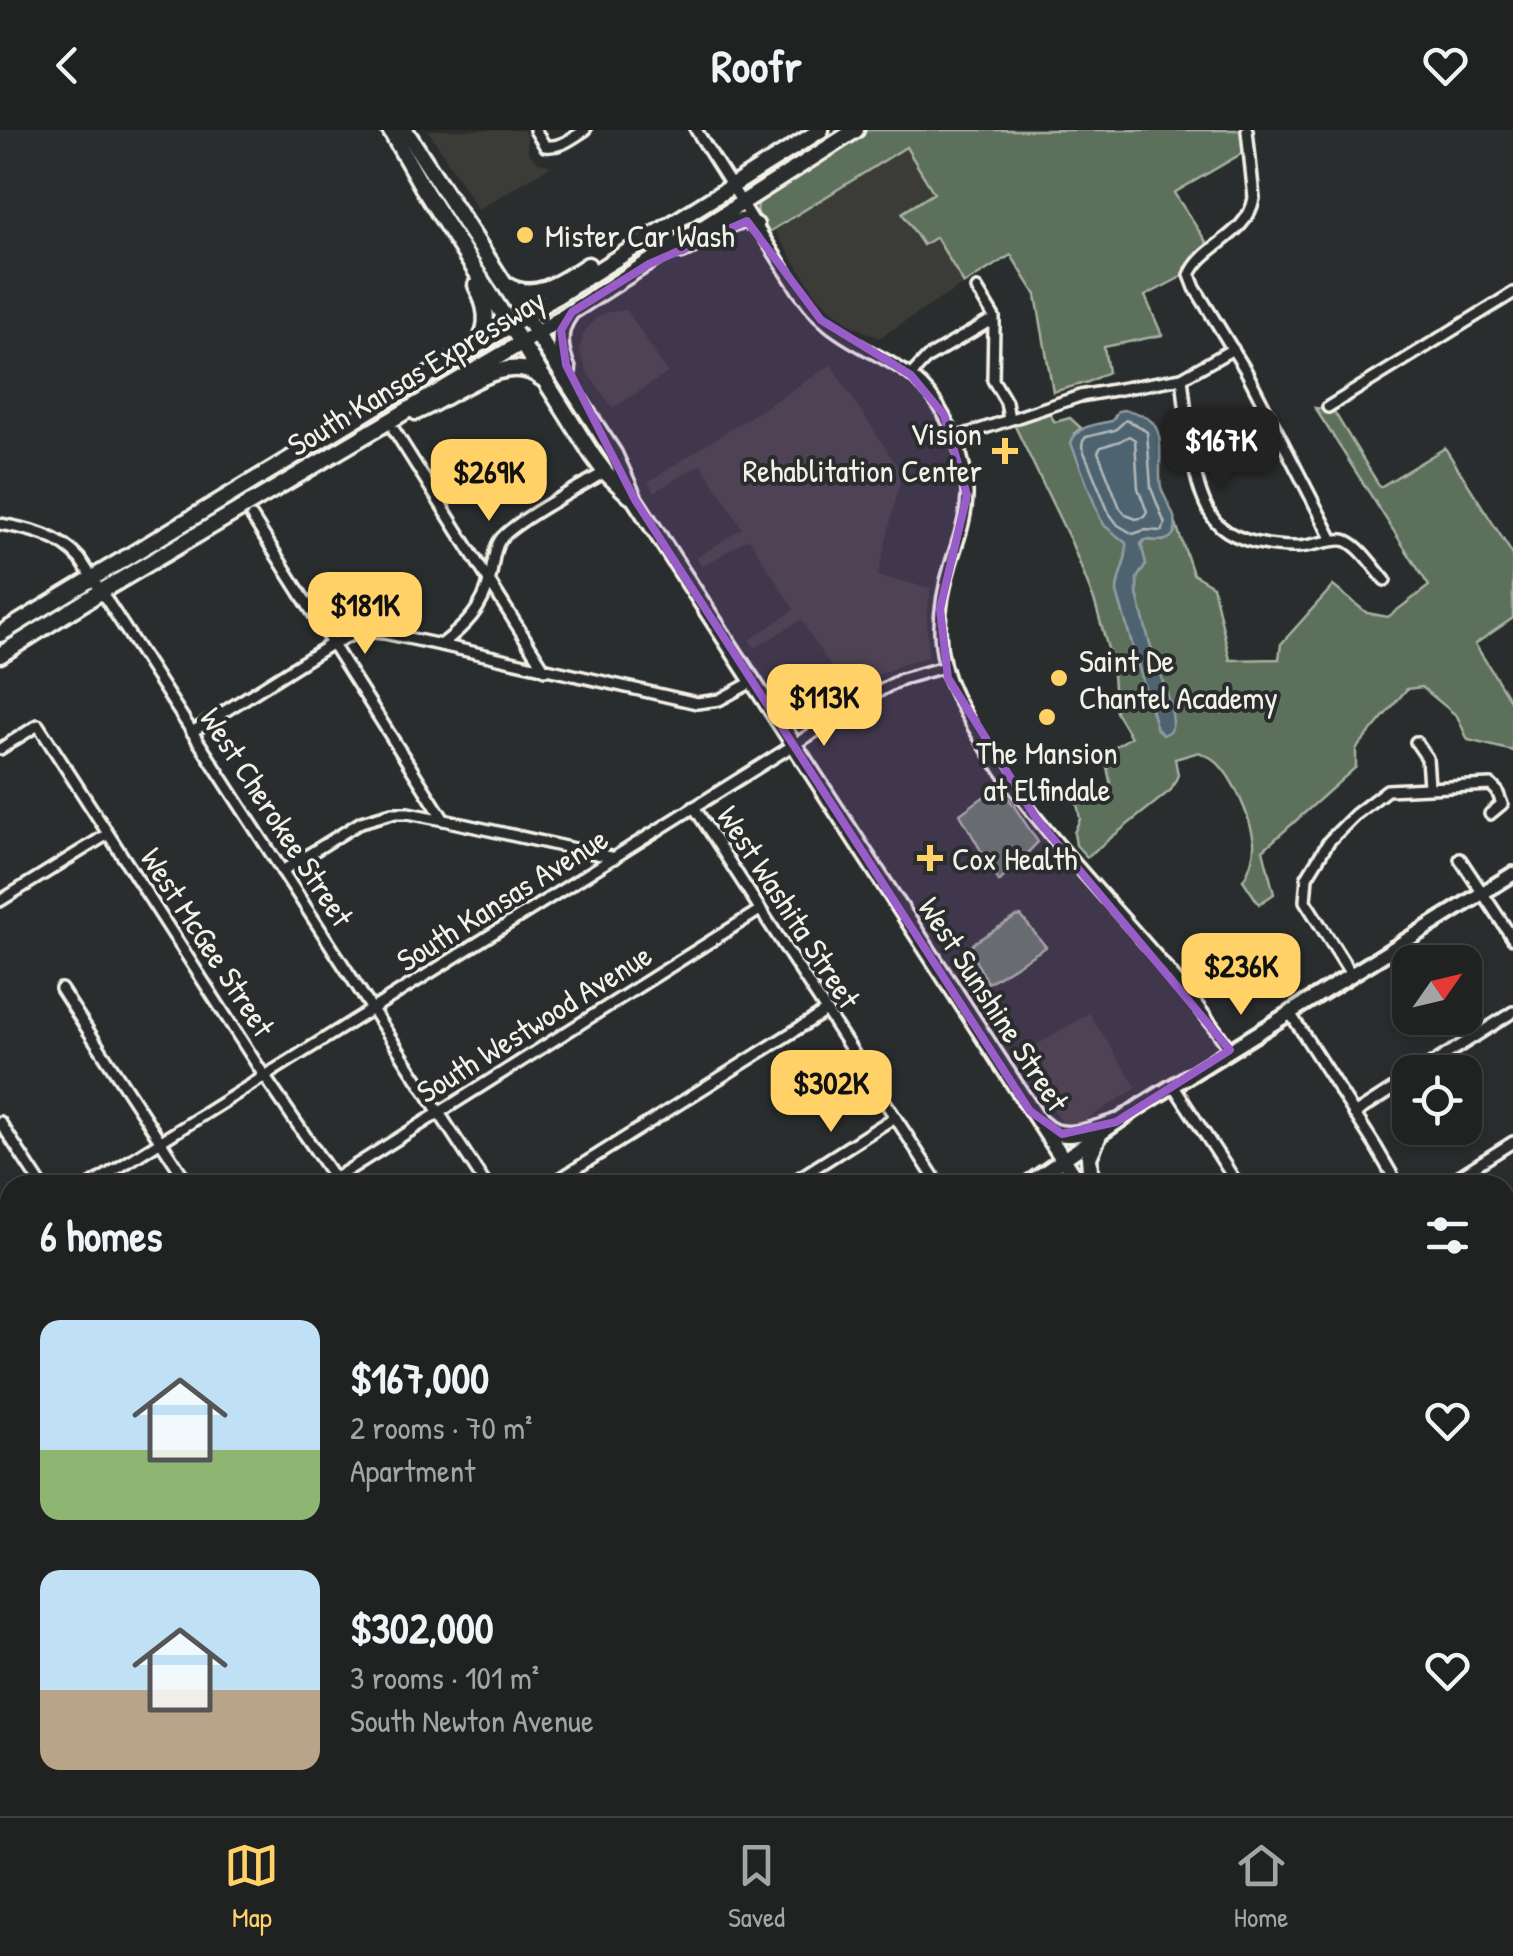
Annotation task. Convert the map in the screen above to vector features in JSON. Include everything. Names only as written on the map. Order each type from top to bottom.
[{"type":"main road","name":"West Sunshine Street","points":[[390,130],[604,472],[635,500]]},
{"type":"main road","name":"West Sunshine Street","points":[[405,130],[614,454],[635,500],[1073,1175]]},
{"type":"main road","name":"South Kansas Expressway","points":[[0,634],[476,346],[821,130]]},
{"type":"main road","name":"South Kansas Expressway","points":[[0,655],[102,591],[388,426],[856,130]]},
{"type":"main road","points":[[423,188],[484,304],[486,328],[476,346]]},
{"type":"main road","points":[[507,286],[522,292],[550,287],[642,231],[699,206]]},
{"type":"main road","points":[[649,264],[694,246],[736,221],[756,225]]},
{"type":"main road","points":[[572,312],[561,330],[563,358],[614,454]]},
{"type":"main road","points":[[388,426],[506,369],[528,369],[546,383]]},
{"type":"main road","points":[[1030,1111],[1048,1130],[1062,1134],[1116,1122]]},
{"type":"main road","points":[[1090,1175],[1089,1157],[1100,1133]]},
{"type":"street","points":[[535,130],[545,146],[552,147],[585,130]]},
{"type":"street","points":[[696,130],[798,291],[821,320],[911,375],[938,404],[955,438],[967,494],[940,609],[944,667],[964,710],[1026,804],[1230,1050]]},
{"type":"street","points":[[1247,130],[1252,208],[1236,230],[1190,275],[1246,370],[1332,540]]},
{"type":"street","points":[[977,288],[994,317],[993,380],[1006,402],[1009,420]]},
{"type":"street","points":[[1328,407],[1513,293]]},
{"type":"street","points":[[911,375],[927,358],[956,340],[988,322],[994,326]]},
{"type":"street","points":[[955,438],[1092,393],[1182,378],[1233,349]]},
{"type":"street","points":[[1182,378],[1196,475],[1203,499],[1218,524],[1241,538],[1283,547],[1314,546],[1339,538],[1350,542],[1385,580]]},
{"type":"street","points":[[388,426],[545,670]]},
{"type":"street","points":[[441,645],[471,620],[478,609],[500,540],[604,472]]},
{"type":"street","points":[[252,516],[444,820]]},
{"type":"street","name":"West Cherokee Street","points":[[0,524],[60,542],[78,556],[479,1175]]},
{"type":"street","points":[[314,613],[360,631],[441,645],[703,704],[725,698],[752,682]]},
{"type":"street","points":[[192,732],[328,646],[360,631]]},
{"type":"street","name":"South Kansas Avenue","points":[[107,1175],[893,683],[944,667]]},
{"type":"street","name":"West McGee Street","points":[[0,749],[38,725],[265,1078],[332,1175]]},
{"type":"street","points":[[1416,742],[1427,758],[1430,786]]},
{"type":"street","points":[[1352,974],[1306,901],[1307,877],[1330,841],[1387,790],[1490,785],[1502,804],[1490,814]]},
{"type":"street","name":"West Washita Street","points":[[694,808],[933,1175]]},
{"type":"street","points":[[282,872],[353,826],[376,816],[400,812],[615,858]]},
{"type":"street","points":[[0,901],[108,834]]},
{"type":"street","points":[[1460,860],[1513,939]]},
{"type":"street","points":[[1040,1175],[1173,1085],[1513,874]]},
{"type":"street","name":"South Westwood Avenue","points":[[347,1175],[760,910]]},
{"type":"street","points":[[61,989],[182,1175]]},
{"type":"street","points":[[566,1175],[826,1011]]},
{"type":"street","points":[[1445,1055],[1513,1012]]},
{"type":"street","points":[[1290,1013],[1392,1175]]},
{"type":"street","points":[[1173,1085],[1232,1175]]},
{"type":"street","points":[[1354,1114],[1392,1090]]},
{"type":"street","points":[[804,1175],[895,1117]]},
{"type":"street","points":[[0,1122],[34,1175]]},
{"type":"street","points":[[1461,1175],[1513,1142]]},
{"type":"highlighted area","points":[[747,221],[821,320],[911,375],[944,415],[967,495],[940,609],[948,678],[1036,818],[1230,1050],[1116,1122],[1062,1134],[1030,1111],[635,500],[566,365],[561,330],[572,312],[649,264]]},
{"type":"shaded area","points":[[428,130],[523,130],[528,152],[538,162],[551,166],[478,210]]},
{"type":"shaded area","points":[[906,147],[934,193],[903,214],[935,237],[964,284],[879,338],[853,326],[827,306],[774,230]]},
{"type":"shaded area","points":[[627,310],[668,373],[613,408],[588,374],[579,350],[584,332],[596,318],[607,312]]},
{"type":"shaded area","points":[[831,365],[902,473],[878,576],[931,588],[928,657],[879,675],[849,696],[801,620],[755,648],[749,640],[794,610],[749,538],[702,567],[696,558],[742,528],[701,464],[654,492],[648,482]]},
{"type":"shaded area","points":[[1089,1013],[1137,1088],[1079,1124],[1063,1124],[1018,1056]]},
{"type":"green space","points":[[867,130],[1244,130],[1246,151],[1174,193],[1209,246],[1185,268],[1183,276],[1145,296],[1162,335],[1104,347],[1108,372],[1053,392],[1036,295],[1011,255],[964,284],[936,237],[923,245],[902,213],[934,193],[906,147],[769,232],[758,211],[762,198]]},
{"type":"green space","points":[[1315,408],[1333,410],[1380,487],[1445,448],[1513,555],[1513,618],[1475,644],[1513,705],[1513,751],[1468,740],[1457,716],[1422,687],[1407,689],[1356,749],[1356,767],[1263,850],[1274,894],[1259,904],[1243,880],[1254,846],[1245,809],[1221,767],[1199,752],[1175,759],[1178,775],[1171,790],[1087,857],[1076,845],[1074,833],[1080,819],[1077,803],[1082,795],[1092,792],[1111,800],[1104,753],[1131,737],[1116,712],[1112,663],[1095,603],[1072,544],[1013,422],[1048,412],[1055,422],[1070,418],[1081,428],[1074,434],[1100,518],[1126,543],[1117,592],[1157,729],[1163,734],[1171,706],[1137,594],[1137,578],[1146,565],[1141,544],[1145,540],[1163,541],[1174,533],[1176,524],[1193,574],[1213,586],[1230,660],[1279,659],[1281,644],[1333,586],[1367,613],[1388,617],[1429,586]]},
{"type":"green space","points":[[1000,785],[1038,842],[999,882],[960,814]]},
{"type":"green space","points":[[1021,916],[1046,947],[988,983],[969,949]]},
{"type":"water","points":[[1123,410],[1147,418],[1157,430],[1161,487],[1176,528],[1169,539],[1145,540],[1141,544],[1146,564],[1137,578],[1149,641],[1171,706],[1171,731],[1163,735],[1157,729],[1117,592],[1126,543],[1100,518],[1071,443],[1082,429],[1112,421]]},
{"type":"place","name":"Mister Car Wash","points":[[525,235]]},
{"type":"place","name":"Vision Rehablitation Center","points":[[1005,451]]},
{"type":"place","name":"Saint De Chantel Academy","points":[[1059,678]]},
{"type":"place","name":"The Mansion at Elfindale","points":[[1047,717]]},
{"type":"place","name":"Cox Health","points":[[930,858]]}]
